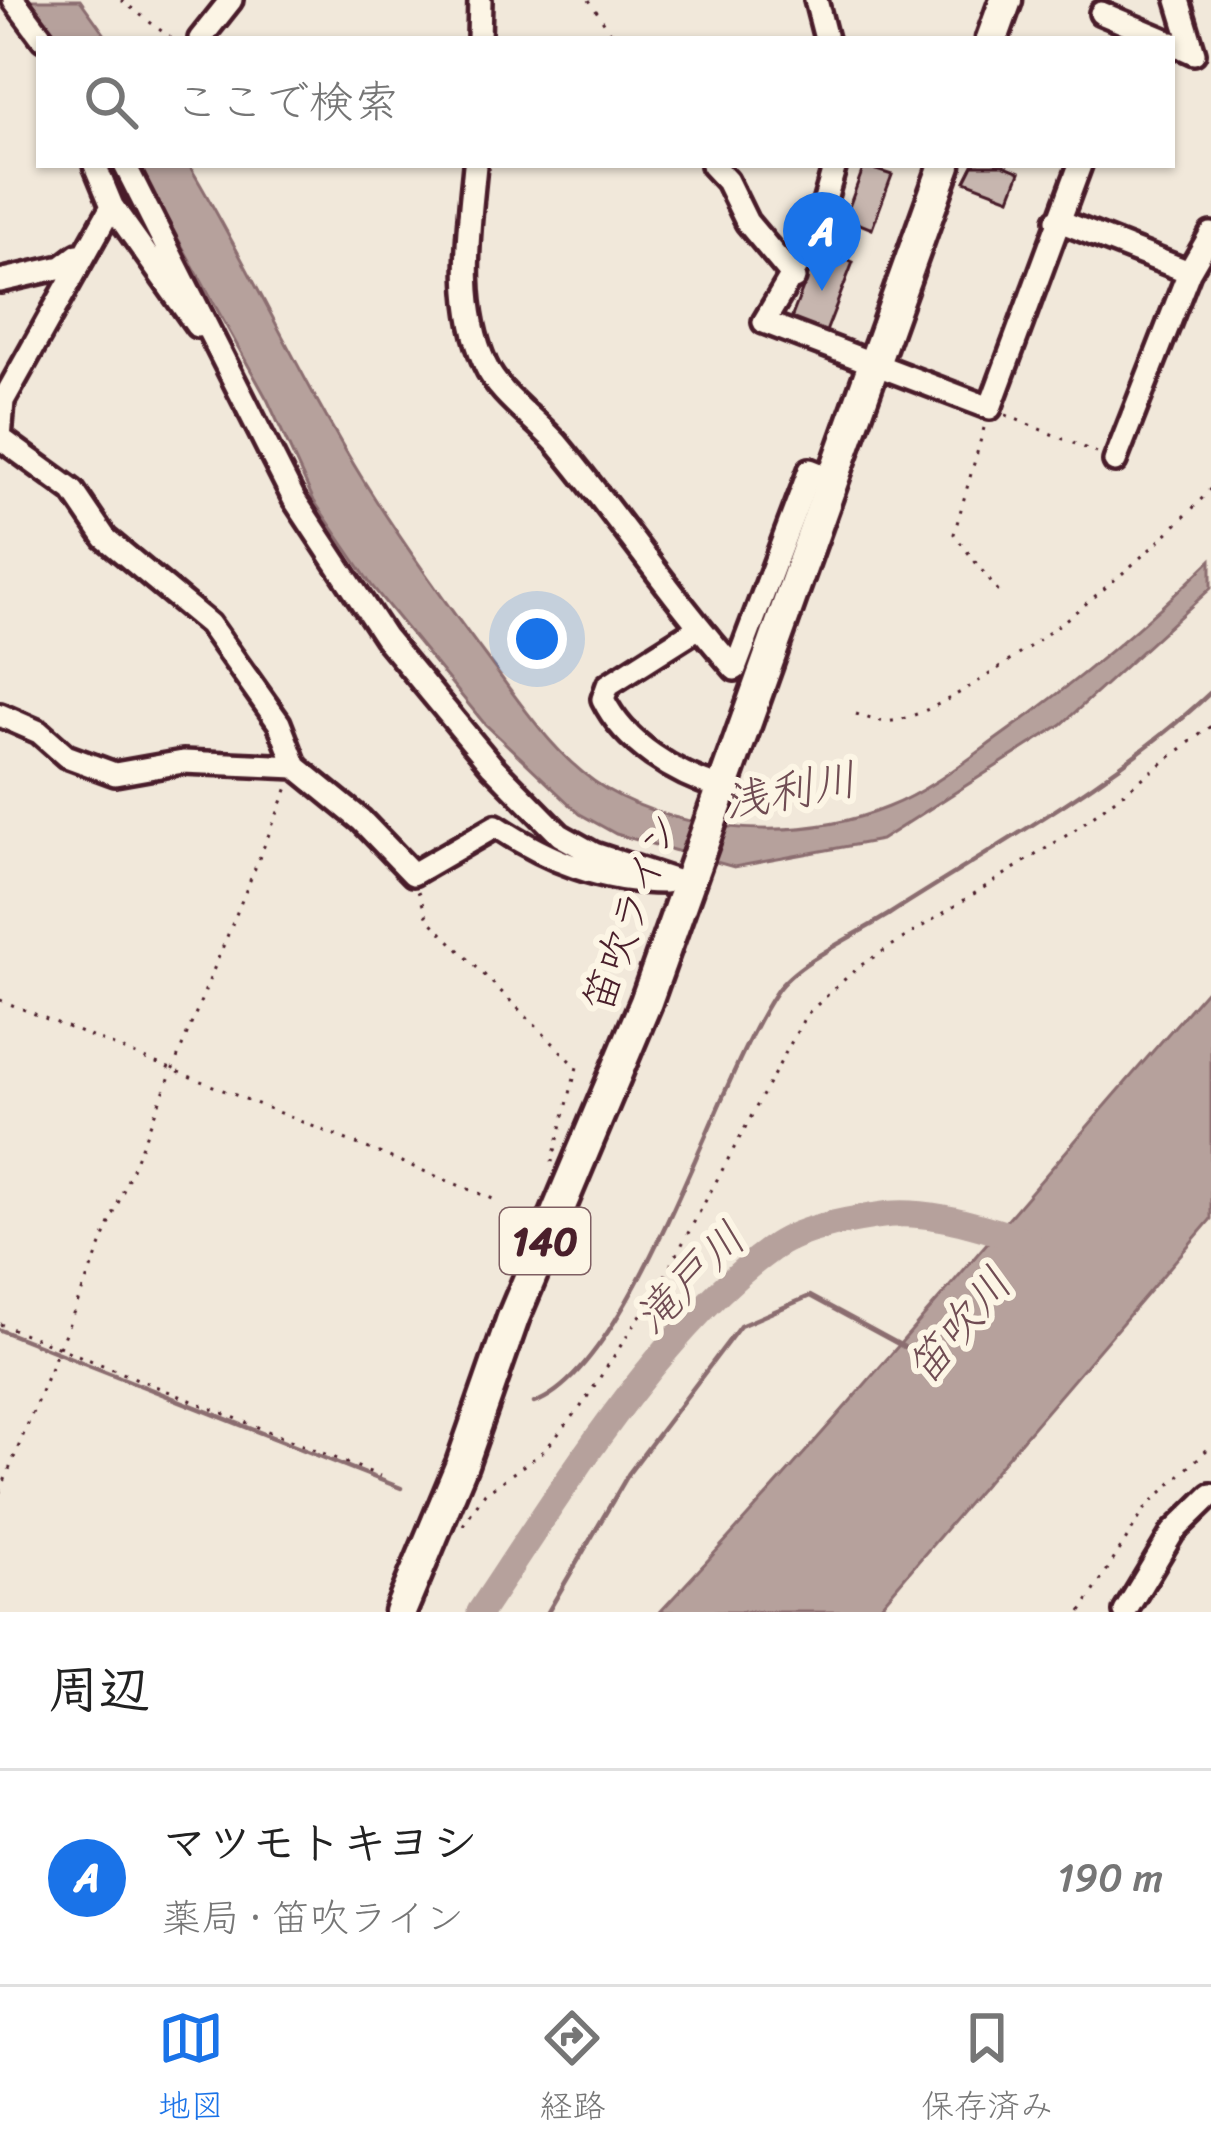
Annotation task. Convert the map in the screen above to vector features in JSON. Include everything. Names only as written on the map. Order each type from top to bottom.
[{"type":"highway","points":[[993,36],[1006,0]]},
{"type":"highway","name":"笛吹ライン","points":[[400,1612],[718,796],[944,168]]},
{"type":"street","points":[[14,0],[41,36]]},
{"type":"street","points":[[202,36],[231,0]]},
{"type":"street","points":[[479,36],[480,0]]},
{"type":"street","points":[[816,0],[825,36]]},
{"type":"street","points":[[1178,0],[1203,56]]},
{"type":"street","points":[[1102,13],[1134,33]]},
{"type":"street","points":[[1175,44],[1203,56]]},
{"type":"street","points":[[96,168],[112,206],[167,291],[221,355]]},
{"type":"street","points":[[126,168],[294,499],[350,590],[492,766],[560,835],[594,854],[684,880]]},
{"type":"street","points":[[476,168],[467,276],[470,314],[487,370],[607,503],[698,628],[735,669],[810,470],[830,478]]},
{"type":"street","points":[[715,168],[727,181],[747,222],[794,278]]},
{"type":"street","points":[[835,168],[814,238],[764,322],[989,407],[1079,168]]},
{"type":"street","points":[[112,206],[5,387],[0,439],[73,491],[105,538],[209,625],[279,723],[296,767],[361,820],[412,874],[496,826],[566,867],[635,882],[684,880]]},
{"type":"street","points":[[1057,220],[1190,272]]},
{"type":"street","points":[[1115,461],[1190,272],[1211,234]]},
{"type":"street","points":[[0,281],[62,267],[83,251]]},
{"type":"street","points":[[698,628],[608,685],[603,699],[645,749],[718,796]]},
{"type":"street","points":[[0,715],[39,732],[66,756],[115,774],[183,762],[296,767]]},
{"type":"street","points":[[1125,1612],[1174,1532],[1211,1495]]},
{"type":"path","points":[[121,0],[168,36]]},
{"type":"path","points":[[589,0],[613,36]]},
{"type":"path","points":[[1003,598],[954,534],[989,407],[1115,461]]},
{"type":"path","points":[[856,714],[886,722],[910,716],[1016,658],[1126,571],[1211,488]]},
{"type":"path","points":[[454,1538],[484,1493],[544,1451],[580,1408],[659,1287],[806,1015],[858,968],[1072,832],[1211,726]]},
{"type":"path","points":[[0,1492],[169,1068],[296,767]]},
{"type":"path","points":[[412,874],[428,919],[578,1067],[547,1179]]},
{"type":"path","points":[[0,1000],[493,1199]]},
{"type":"path","points":[[0,1324],[380,1476]]},
{"type":"path","points":[[1081,1612],[1147,1506],[1211,1446]]},
{"type":"water","points":[[30,0],[80,0],[106,36],[55,36]]},
{"type":"water","points":[[139,168],[191,168],[380,507],[519,702],[559,750],[606,789],[671,816],[708,824],[782,829],[819,825],[855,818],[916,794],[1052,698],[1211,560],[1211,588],[1062,724],[881,840],[734,867],[616,834],[580,814],[483,722],[372,586],[314,501],[268,401]]},
{"type":"water","name":"笛吹川","points":[[1211,985],[1211,1219],[875,1612],[660,1612],[869,1380]]},
{"type":"building","points":[[863,168],[892,175],[872,229],[845,218]]},
{"type":"building","points":[[972,168],[1020,172],[1010,198],[965,181]]},
{"type":"building","points":[[819,247],[853,262],[822,342],[787,329]]},
{"type":"waterway","name":"滝戸川","points":[[534,1403],[570,1379],[605,1336],[638,1281],[752,1034],[785,981],[1096,783],[1211,692]]},
{"type":"waterway","name":"滝戸川","points":[[480,1612],[576,1468],[651,1368],[730,1282],[771,1249],[821,1227],[895,1214],[953,1220],[1028,1241]]},
{"type":"waterway","name":"笛吹川","points":[[548,1612],[629,1473],[740,1326],[810,1296],[904,1347]]},
{"type":"waterway","points":[[0,1330],[401,1488]]},
{"type":"place","name":"マツモトキヨシ","points":[[822,291]]},
{"type":"water label","name":"浅利川","points":[[790,791]]}]
